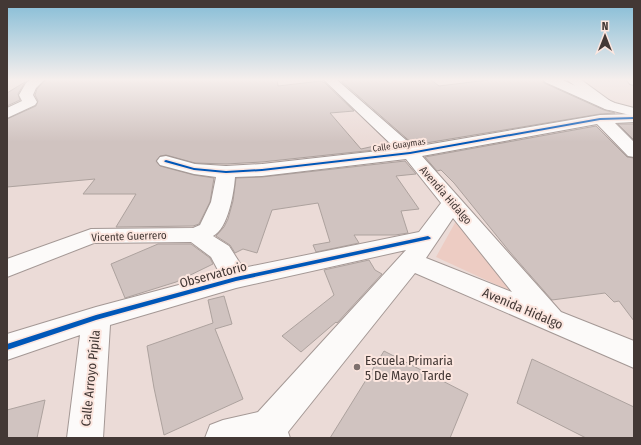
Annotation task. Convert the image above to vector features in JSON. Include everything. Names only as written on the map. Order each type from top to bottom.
[{"type":"street","points":[[7,114],[30,102],[29,100]]},
{"type":"street","name":"Avendia Hidalgo","points":[[351,100],[410,153],[453,202],[552,321]]},
{"type":"street","points":[[583,100],[605,113],[634,112]]},
{"type":"street","points":[[592,100],[605,113],[609,126],[634,152]]},
{"type":"street","name":"Calle Guaymas","points":[[166,161],[194,168],[226,172],[262,170],[410,153],[605,113],[634,118]]},
{"type":"street","points":[[196,235],[208,230],[220,211],[224,199],[226,172]]},
{"type":"street","points":[[223,438],[270,433],[420,249],[453,202]]},
{"type":"street","points":[[196,235],[220,252],[236,279]]},
{"type":"street","name":"Vicente Guerrero","points":[[7,268],[91,236],[196,235]]},
{"type":"street","name":"Observatorio","points":[[7,347],[96,318],[236,279],[420,249]]},
{"type":"street","name":"Avenida Hidalgo","points":[[420,249],[552,321],[634,355]]},
{"type":"street","name":"Calle Arroyo Pípila","points":[[85,438],[96,318]]},
{"type":"shaded area","points":[[456,221],[512,292],[436,257]]},
{"type":"building","points":[[7,100],[20,100],[20,100],[7,106]]},
{"type":"building","points":[[37,100],[342,100],[354,111],[330,113],[361,149],[388,143],[393,148],[262,162],[226,164],[195,163],[166,155],[160,156],[156,161],[160,166],[194,175],[214,178],[210,202],[199,224],[193,226],[116,227],[136,194],[83,194],[95,179],[7,187],[7,119],[36,106]]},
{"type":"building","points":[[362,100],[581,100],[604,110],[615,113],[600,114],[414,145]]},
{"type":"building","points":[[618,124],[634,124],[634,140]]},
{"type":"building","points":[[596,126],[627,157],[634,158],[634,321],[619,301],[614,302],[605,293],[552,300],[509,251],[454,183],[441,170],[437,171],[425,157]]},
{"type":"building","points":[[405,161],[416,174],[396,176],[419,209],[401,211],[408,233],[395,235],[354,235],[359,243],[316,252],[313,245],[330,242],[318,203],[272,210],[257,253],[243,249],[235,253],[230,245],[216,236],[224,227],[228,219],[233,201],[236,178],[262,177]]},
{"type":"building","points":[[158,244],[191,244],[210,258],[213,264],[176,282],[125,298],[111,264]]},
{"type":"building","points":[[369,260],[375,270],[382,274],[337,323],[336,322],[301,352],[282,336],[334,295],[324,270]]},
{"type":"building","points":[[224,296],[232,324],[215,329],[243,399],[164,435],[147,346],[213,323],[208,300]]},
{"type":"building","points":[[384,351],[468,394],[450,438],[330,438]]},
{"type":"building","points":[[532,359],[634,407],[634,438],[586,438],[517,403]]},
{"type":"building","points":[[45,400],[37,438],[7,438],[7,410]]},
{"type":"cycle path","points":[[166,161],[194,169],[226,172],[262,170],[410,153],[600,119],[634,118]]},
{"type":"cycle path","points":[[7,347],[96,318],[236,279],[428,238]]},
{"type":"place","name":"Escuela Primaria 5 De Mayo Tarde","points":[[357,367]]}]
